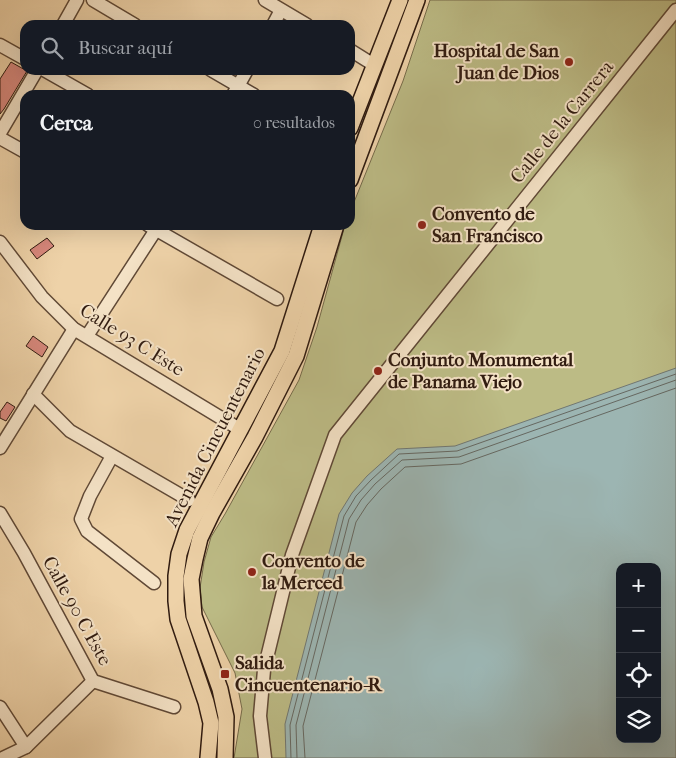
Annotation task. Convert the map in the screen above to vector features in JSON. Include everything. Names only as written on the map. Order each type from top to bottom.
[{"type":"main road","points":[[355,115],[400,0]]},
{"type":"main road","points":[[355,167],[417,0]]},
{"type":"main road","name":"Avenida Cincuentenario","points":[[208,758],[211,723],[206,702],[178,619],[176,576],[179,554],[187,530],[282,351],[320,230]]},
{"type":"main road","name":"Avenida Cincuentenario","points":[[225,758],[226,717],[220,689],[194,616],[191,579],[195,559],[200,538],[208,521],[255,437],[296,356],[334,230]]},
{"type":"street","points":[[66,20],[78,0]]},
{"type":"street","points":[[93,0],[127,20]]},
{"type":"street","points":[[265,0],[299,20]]},
{"type":"street","points":[[276,20],[282,10]]},
{"type":"street","name":"Calle de la Carrera","points":[[265,758],[260,716],[264,670],[292,555],[335,435],[676,10]]},
{"type":"street","points":[[0,45],[20,56]]},
{"type":"street","points":[[355,53],[374,64]]},
{"type":"street","points":[[25,90],[34,75]]},
{"type":"street","points":[[53,75],[79,90]]},
{"type":"street","points":[[217,75],[235,90]]},
{"type":"street","points":[[237,90],[244,75]]},
{"type":"street","points":[[0,133],[20,99]]},
{"type":"street","points":[[0,138],[20,149]]},
{"type":"street","points":[[86,336],[152,230]]},
{"type":"street","points":[[159,230],[277,300]]},
{"type":"street","name":"Calle 93 C Este","points":[[0,242],[42,297],[74,328],[241,430]]},
{"type":"street","points":[[0,448],[74,328]]},
{"type":"street","points":[[33,394],[70,431],[189,500]]},
{"type":"street","points":[[112,456],[90,496],[81,519],[87,531],[154,583]]},
{"type":"street","name":"Calle 90 C Este","points":[[0,514],[24,553],[93,681],[174,707]]},
{"type":"street","points":[[4,758],[26,747],[93,681]]},
{"type":"street","points":[[0,707],[26,747]]},
{"type":"shaded area","points":[[430,0],[676,0],[676,758],[234,758],[242,709],[235,673],[202,607],[200,588],[204,562],[211,537],[299,380],[317,327],[344,230],[355,230],[355,200],[403,81]]},
{"type":"water","points":[[676,368],[676,758],[286,758],[285,724],[339,514],[352,493],[367,476],[397,449],[455,446]]},
{"type":"building","points":[[11,62],[20,67],[20,75],[25,75],[0,114],[0,79]]},
{"type":"building","points":[[47,238],[54,246],[37,259],[30,250]]},
{"type":"building","points":[[33,336],[48,347],[42,357],[26,346]]},
{"type":"building","points":[[7,402],[15,407],[6,421],[0,418],[0,412]]},
{"type":"place","name":"Hospital de San Juan de Dios","points":[[569,62]]},
{"type":"place","name":"Convento de San Francisco","points":[[422,225]]},
{"type":"place","name":"Conjunto Monumental de Panama Viejo","points":[[378,371]]},
{"type":"place","name":"Convento de la Merced","points":[[252,572]]},
{"type":"place","name":"Salida Cincuentenario-R","points":[[225,674]]}]
